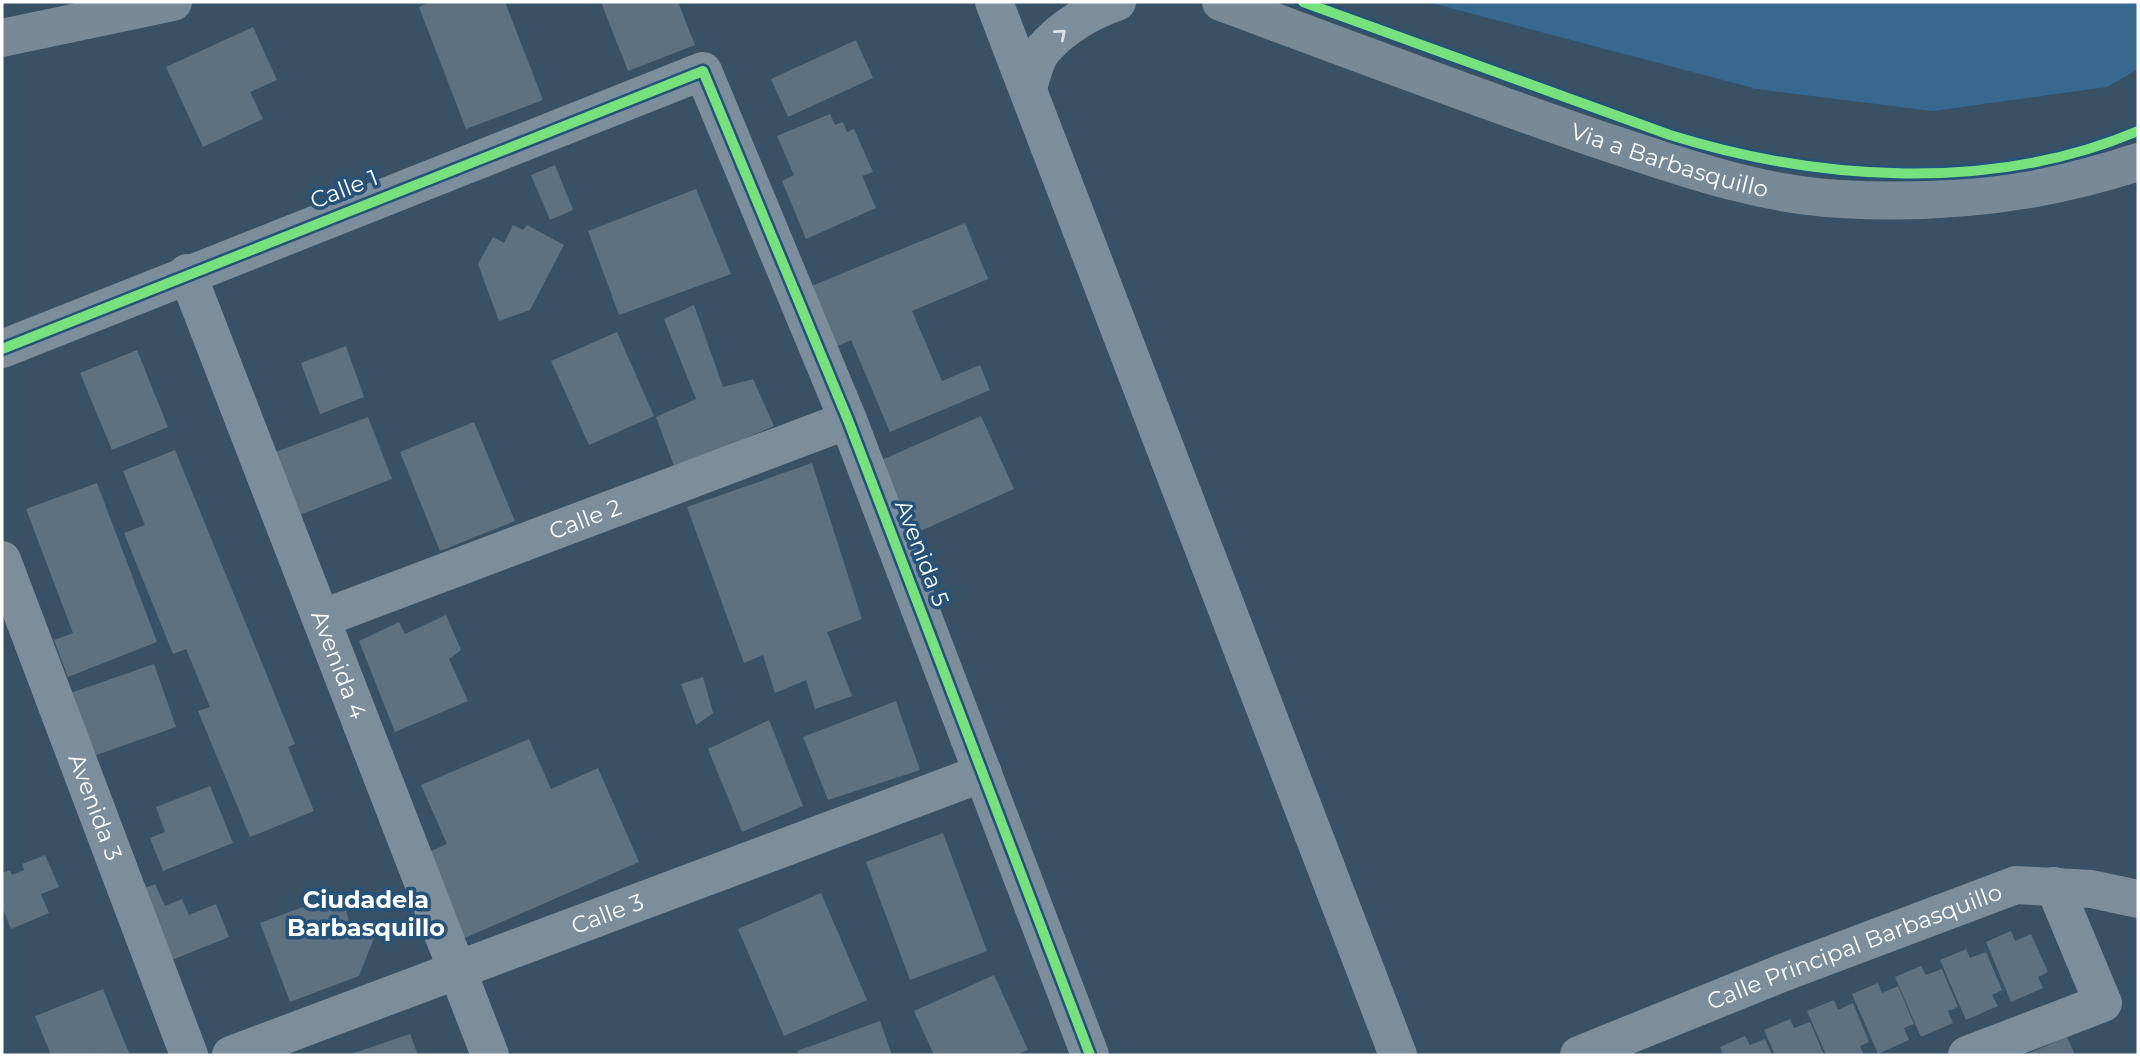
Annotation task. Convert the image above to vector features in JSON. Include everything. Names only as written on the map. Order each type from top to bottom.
[{"type":"main road","points":[[2,38],[173,2]]},
{"type":"main road","name":"Via a Barbasquillo","points":[[1221,2],[1539,119],[1668,163],[1760,188],[1839,199],[1930,201],[2030,190],[2081,180],[2138,162]]},
{"type":"street","points":[[994,2],[1398,1055]]},
{"type":"street","points":[[1028,88],[1040,52],[1067,28],[1097,9],[1117,2]]},
{"type":"street","name":"Calle 1","points":[[2,349],[187,273],[704,71]]},
{"type":"street","name":"Avenida 5","points":[[704,71],[848,420],[1090,1055]]},
{"type":"street","name":"Avenida 4","points":[[187,273],[323,618],[490,1055]]},
{"type":"street","name":"Calle 2","points":[[323,618],[848,420]]},
{"type":"street","name":"Avenida 3","points":[[2,560],[189,1055]]},
{"type":"street","name":"Calle 3","points":[[231,1055],[836,831],[983,773]]},
{"type":"street","name":"Calle Principal Barbasquillo","points":[[1579,1055],[1782,973],[2016,885],[2054,886],[2138,899]]},
{"type":"street","points":[[1967,1055],[2103,1003],[2054,886]]},
{"type":"shaded area","points":[[1428,2],[2138,2],[2138,69],[2107,87],[1933,111],[1757,89]]},
{"type":"building","points":[[431,2],[505,2],[543,100],[466,129],[419,7]]},
{"type":"building","points":[[601,2],[678,2],[695,45],[628,71]]},
{"type":"building","points":[[253,27],[277,80],[250,92],[263,119],[203,147],[166,67]]},
{"type":"building","points":[[856,40],[873,78],[788,117],[771,79]]},
{"type":"building","points":[[830,114],[835,125],[843,122],[847,132],[854,129],[873,172],[862,176],[876,208],[806,239],[782,181],[794,175],[777,136]]},
{"type":"building","points":[[555,165],[573,210],[550,220],[531,175]]},
{"type":"building","points":[[696,189],[731,274],[619,315],[588,231]]},
{"type":"building","points":[[965,223],[988,279],[912,311],[942,381],[980,365],[990,390],[890,432],[851,340],[823,353],[797,292]]},
{"type":"building","points":[[513,225],[523,230],[527,225],[564,245],[530,310],[499,321],[478,264],[493,237],[504,243]]},
{"type":"building","points":[[694,305],[723,387],[753,379],[774,426],[675,469],[656,417],[696,399],[664,319]]},
{"type":"building","points":[[617,332],[654,416],[589,445],[551,361]]},
{"type":"building","points":[[346,346],[364,397],[320,414],[301,363]]},
{"type":"building","points":[[137,350],[168,427],[112,450],[80,373]]},
{"type":"building","points":[[981,416],[1014,489],[907,537],[875,463]]},
{"type":"building","points":[[368,417],[392,479],[297,516],[273,453]]},
{"type":"building","points":[[474,422],[515,521],[440,551],[400,452]]},
{"type":"building","points":[[175,450],[295,744],[288,747],[314,811],[250,837],[198,711],[210,707],[186,649],[173,654],[124,533],[145,525],[123,471]]},
{"type":"building","points":[[812,463],[862,619],[827,632],[852,696],[815,709],[806,680],[775,693],[763,655],[744,663],[687,507]]},
{"type":"building","points":[[97,483],[157,642],[68,677],[54,640],[73,633],[26,509]]},
{"type":"building","points":[[446,615],[461,650],[449,659],[468,701],[395,732],[359,641],[399,622],[405,634]]},
{"type":"building","points":[[154,664],[176,727],[85,759],[62,696]]},
{"type":"building","points":[[703,677],[713,713],[696,725],[681,684]]},
{"type":"building","points":[[896,701],[920,770],[828,800],[803,737]]},
{"type":"building","points":[[769,720],[803,806],[742,832],[708,749]]},
{"type":"building","points":[[529,739],[551,789],[598,768],[639,862],[458,941],[420,856],[447,844],[421,785]]},
{"type":"building","points":[[210,786],[233,843],[163,871],[150,838],[165,832],[156,807]]},
{"type":"building","points":[[943,833],[987,951],[910,980],[866,862]]},
{"type":"building","points":[[45,855],[59,887],[41,894],[49,913],[11,929],[2,907],[2,873],[10,870],[12,875],[24,870],[22,864]]},
{"type":"building","points":[[155,884],[165,906],[182,899],[189,915],[216,904],[229,937],[159,965],[130,894]]},
{"type":"building","points":[[340,893],[352,929],[374,938],[359,976],[290,1002],[260,923]]},
{"type":"building","points":[[821,893],[867,1000],[784,1036],[738,929]]},
{"type":"building","points":[[2011,931],[2015,941],[2031,934],[2048,972],[2038,977],[2043,988],[2011,1002],[1986,942]]},
{"type":"building","points":[[1966,949],[1970,958],[1986,952],[2002,990],[1992,995],[1998,1006],[1966,1020],[1940,960]]},
{"type":"building","points":[[1921,966],[1926,975],[1942,969],[1958,1007],[1948,1011],[1953,1023],[1921,1037],[1895,977]]},
{"type":"building","points":[[994,975],[1028,1050],[1016,1055],[934,1055],[914,1011]]},
{"type":"building","points":[[1878,983],[1882,993],[1898,986],[1914,1024],[1904,1028],[1909,1040],[1878,1054],[1852,994]]},
{"type":"building","points":[[103,989],[129,1053],[51,1055],[35,1016]]},
{"type":"building","points":[[1834,1000],[1838,1010],[1853,1003],[1869,1042],[1860,1046],[1864,1055],[1826,1055],[1807,1011]]},
{"type":"building","points":[[1790,1019],[1794,1028],[1810,1022],[1824,1055],[1775,1055],[1764,1030]]},
{"type":"building","points":[[880,1021],[892,1055],[799,1055],[797,1051]]},
{"type":"building","points":[[410,1034],[418,1055],[348,1055]]},
{"type":"building","points":[[1745,1036],[1750,1045],[1765,1039],[1772,1055],[1723,1055],[1720,1047]]},
{"type":"building","points":[[2067,1037],[2075,1055],[2025,1055]]},
{"type":"cycle path","points":[[1303,2],[1670,135],[1727,151],[1785,162],[1905,174],[1965,172],[2024,164],[2082,151],[2138,131]]},
{"type":"cycle path","points":[[2,349],[703,71],[848,420],[1090,1055]]},
{"type":"district","name":"Ciudadela Barbasquillo","points":[[366,914]]}]
